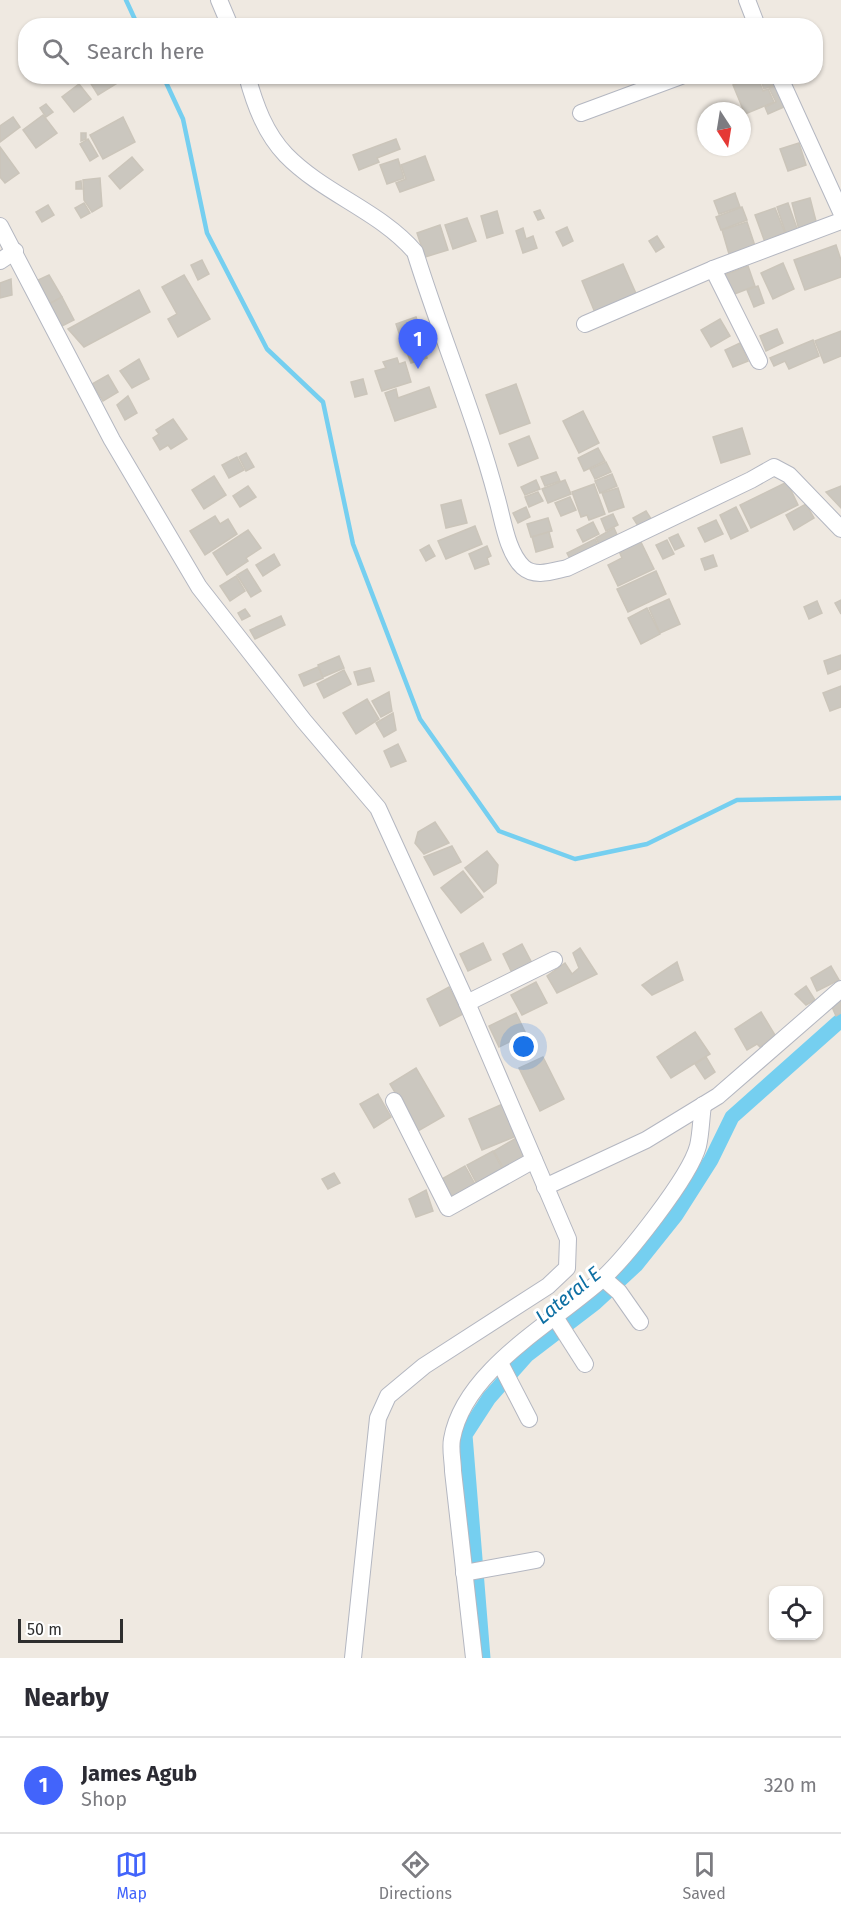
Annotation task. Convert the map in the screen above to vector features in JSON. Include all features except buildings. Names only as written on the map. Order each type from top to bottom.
[{"type":"street","points":[[219,0],[227,18]]},
{"type":"street","points":[[747,0],[755,18]]},
{"type":"street","points":[[249,84],[256,106],[270,134],[285,153],[303,171],[399,233],[415,252],[484,448],[515,556],[524,568],[540,574],[567,568],[774,467],[789,475],[841,529]]},
{"type":"street","points":[[580,113],[659,84]]},
{"type":"street","points":[[783,84],[841,212]]},
{"type":"street","points":[[585,324],[713,268],[841,220]]},
{"type":"street","points":[[0,226],[112,440],[199,587],[304,721],[378,808],[467,1003],[568,1239],[567,1268],[548,1286],[424,1366],[388,1396],[378,1418],[353,1658]]},
{"type":"street","points":[[0,261],[15,251]]},
{"type":"street","points":[[713,268],[759,362]]},
{"type":"street","points":[[467,1003],[554,960]]},
{"type":"street","points":[[545,1186],[646,1140],[718,1096],[841,988]]},
{"type":"street","points":[[394,1101],[448,1208],[534,1160]]},
{"type":"street","points":[[474,1658],[452,1441],[459,1416],[472,1390],[504,1370],[556,1319],[610,1284],[669,1199],[698,1148],[703,1106]]},
{"type":"street","points":[[610,1284],[640,1322]]},
{"type":"street","points":[[556,1319],[585,1364]]},
{"type":"street","points":[[504,1370],[529,1419]]},
{"type":"street","points":[[464,1572],[536,1560]]},
{"type":"waterway","points":[[126,0],[134,18]]},
{"type":"waterway","points":[[167,84],[183,119],[207,233],[267,349],[323,402],[353,544],[420,719],[499,831],[575,859],[647,844],[737,800],[841,798]]},
{"type":"waterway","name":"Lateral E","points":[[483,1658],[465,1435],[489,1398],[527,1355],[595,1303],[636,1265],[676,1215],[711,1160],[732,1117],[841,1020]]},
{"type":"place","name":"James Agub","points":[[418,369]]}]
